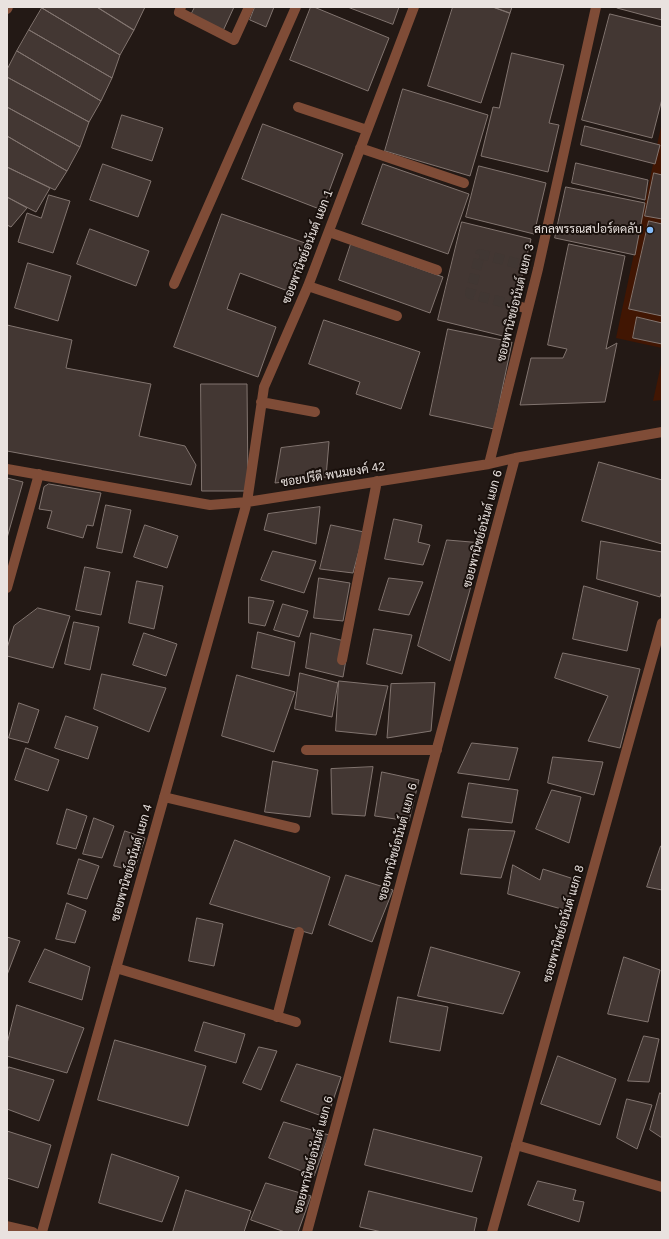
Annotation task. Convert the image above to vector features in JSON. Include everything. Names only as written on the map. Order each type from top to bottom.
[{"type":"street","points":[[182,7],[179,12],[234,40],[249,7]]},
{"type":"street","points":[[174,284],[296,7]]},
{"type":"street","name":"ซอยพานิชย์อนันต์ แยก 1","points":[[247,502],[264,387],[308,286],[414,7]]},
{"type":"street","name":"ซอยพานิชย์อนันต์ แยก 3","points":[[489,464],[538,269],[596,7]]},
{"type":"street","points":[[298,107],[368,130]]},
{"type":"street","points":[[360,148],[464,183]]},
{"type":"street","points":[[329,232],[437,270]]},
{"type":"street","points":[[528,266],[538,269]]},
{"type":"street","points":[[308,286],[397,316]]},
{"type":"street","points":[[518,306],[528,309]]},
{"type":"street","points":[[261,402],[315,412]]},
{"type":"street","name":"ซอยปรีดี พนมยงค์ 42","points":[[7,469],[210,505],[247,502],[489,464],[662,432]]},
{"type":"street","name":"ซอยพานิชย์อนันต์ แยก 6","points":[[307,1232],[515,458]]},
{"type":"street","points":[[7,588],[39,474]]},
{"type":"street","points":[[342,660],[377,481]]},
{"type":"street","name":"ซอยพานิชย์อนันต์ แยก 4","points":[[42,1232],[247,502]]},
{"type":"street","name":"ซอยพานิชย์อนันต์ แยก 8","points":[[492,1232],[662,623]]},
{"type":"street","points":[[306,750],[437,750]]},
{"type":"street","points":[[164,797],[295,828]]},
{"type":"street","points":[[277,1017],[299,932]]},
{"type":"street","points":[[116,968],[296,1022]]},
{"type":"street","points":[[516,1145],[662,1186]]},
{"type":"street","points":[[7,1226],[33,1232]]},
{"type":"shaded area","name":"สกลพรรณสปอร์ตคลับ","points":[[662,122],[662,348],[616,338]]},
{"type":"shaded area","points":[[662,360],[662,400],[653,401]]},
{"type":"building","points":[[97,7],[134,30],[120,55],[42,8]]},
{"type":"building","points":[[97,7],[145,7],[134,30]]},
{"type":"building","points":[[195,7],[234,7],[223,31],[191,15]]},
{"type":"building","points":[[255,7],[274,7],[266,27],[250,20]]},
{"type":"building","points":[[311,7],[389,38],[368,91],[290,60]]},
{"type":"building","points":[[348,7],[399,7],[393,24]]},
{"type":"building","points":[[453,7],[493,7],[510,13],[481,103],[428,86]]},
{"type":"building","points":[[493,7],[512,7],[510,13]]},
{"type":"building","points":[[662,7],[662,20],[617,8]]},
{"type":"building","points":[[42,8],[120,55],[112,78],[29,30]]},
{"type":"building","points":[[610,14],[662,27],[662,99],[652,138],[582,120]]},
{"type":"building","points":[[29,30],[112,78],[101,101],[17,51]]},
{"type":"building","points":[[17,51],[101,101],[89,122],[7,77],[7,70]]},
{"type":"building","points":[[512,53],[564,65],[549,123],[559,125],[548,172],[481,156],[493,107],[499,108]]},
{"type":"building","points":[[7,77],[89,122],[80,147],[7,107]]},
{"type":"building","points":[[403,89],[488,115],[470,176],[385,151]]},
{"type":"building","points":[[7,107],[80,147],[67,171],[7,136]]},
{"type":"building","points":[[122,115],[163,128],[152,161],[112,148]]},
{"type":"building","points":[[263,124],[343,154],[322,210],[242,179]]},
{"type":"building","points":[[585,126],[660,145],[655,164],[581,145]]},
{"type":"building","points":[[7,136],[67,171],[55,190],[7,167]]},
{"type":"building","points":[[576,163],[648,180],[645,200],[572,183]]},
{"type":"building","points":[[103,164],[151,181],[138,217],[90,200]]},
{"type":"building","points":[[383,164],[469,194],[448,254],[362,224]]},
{"type":"building","points":[[479,166],[546,183],[534,234],[466,217]]},
{"type":"building","points":[[7,167],[50,188],[36,212],[7,197]]},
{"type":"building","points":[[654,173],[662,175],[662,219],[645,216]]},
{"type":"building","points":[[566,187],[645,203],[635,255],[555,238]]},
{"type":"building","points":[[49,195],[70,201],[53,253],[18,242],[27,213],[41,218]]},
{"type":"building","points":[[7,197],[27,208],[11,227],[7,225]]},
{"type":"building","points":[[222,214],[305,243],[288,291],[240,273],[227,309],[276,327],[258,377],[174,347]]},
{"type":"building","points":[[649,221],[662,224],[662,316],[629,309]]},
{"type":"building","points":[[462,222],[531,239],[507,337],[438,320]]},
{"type":"building","points":[[90,229],[149,251],[136,286],[77,264]]},
{"type":"building","points":[[351,244],[443,277],[430,313],[339,280]]},
{"type":"building","points":[[569,244],[625,256],[606,349],[617,343],[605,402],[520,405],[531,358],[563,358],[567,349],[548,345]]},
{"type":"building","points":[[28,263],[71,276],[58,321],[15,308]]},
{"type":"building","points":[[637,317],[662,323],[662,344],[633,338]]},
{"type":"building","points":[[324,320],[420,352],[401,409],[356,394],[360,382],[309,364]]},
{"type":"building","points":[[7,325],[72,340],[66,368],[151,384],[139,436],[185,446],[196,465],[191,485],[7,451]]},
{"type":"building","points":[[448,329],[512,342],[494,429],[430,415]]},
{"type":"building","points":[[201,384],[247,384],[248,491],[202,491]]},
{"type":"building","points":[[329,442],[326,477],[275,483],[281,448]]},
{"type":"building","points":[[599,462],[662,480],[662,544],[582,521]]},
{"type":"building","points":[[7,478],[23,482],[7,538]]},
{"type":"building","points":[[49,484],[101,493],[93,526],[87,525],[83,538],[47,528],[52,511],[39,509],[44,487]]},
{"type":"building","points":[[106,505],[131,510],[122,553],[97,548]]},
{"type":"building","points":[[320,507],[316,544],[264,530],[268,514]]},
{"type":"building","points":[[394,519],[422,525],[418,542],[430,545],[423,565],[385,559]]},
{"type":"building","points":[[145,525],[178,536],[167,568],[134,557]]},
{"type":"building","points":[[331,525],[364,532],[353,573],[320,569]]},
{"type":"building","points":[[447,540],[483,543],[450,661],[418,646]]},
{"type":"building","points":[[601,541],[662,552],[662,591],[660,597],[597,579]]},
{"type":"building","points":[[273,551],[316,561],[304,593],[261,580]]},
{"type":"building","points":[[85,567],[110,572],[101,615],[76,610]]},
{"type":"building","points":[[319,578],[350,583],[343,621],[314,618]]},
{"type":"building","points":[[389,578],[423,582],[409,615],[379,610]]},
{"type":"building","points":[[137,581],[163,586],[154,629],[129,623]]},
{"type":"building","points":[[584,586],[638,602],[627,651],[573,639]]},
{"type":"building","points":[[249,597],[274,601],[265,626],[249,623]]},
{"type":"building","points":[[283,604],[308,611],[299,637],[274,630]]},
{"type":"building","points":[[38,608],[70,616],[53,668],[7,656],[7,648],[14,626]]},
{"type":"building","points":[[74,622],[99,627],[90,670],[65,664]]},
{"type":"building","points":[[374,629],[412,635],[402,674],[367,664]]},
{"type":"building","points":[[258,632],[295,642],[289,676],[252,668]]},
{"type":"building","points":[[144,633],[177,644],[166,676],[133,665]]},
{"type":"building","points":[[311,633],[349,642],[343,677],[306,668]]},
{"type":"building","points":[[563,653],[640,669],[620,748],[588,741],[608,696],[555,678]]},
{"type":"building","points":[[300,673],[338,683],[332,717],[295,709]]},
{"type":"building","points":[[102,674],[166,688],[149,732],[94,709]]},
{"type":"building","points":[[237,675],[295,692],[274,752],[222,736]]},
{"type":"building","points":[[339,681],[388,686],[376,735],[336,731]]},
{"type":"building","points":[[435,683],[431,731],[387,738],[391,684]]},
{"type":"building","points":[[19,703],[39,710],[28,743],[9,738]]},
{"type":"building","points":[[66,716],[98,727],[88,759],[55,748]]},
{"type":"building","points":[[472,743],[518,748],[509,780],[458,773]]},
{"type":"building","points":[[26,748],[59,760],[48,791],[15,780]]},
{"type":"building","points":[[553,757],[603,762],[594,795],[548,783]]},
{"type":"building","points":[[273,761],[318,770],[310,817],[265,812]]},
{"type":"building","points":[[373,767],[365,816],[332,814],[331,769]]},
{"type":"building","points":[[382,772],[419,780],[409,821],[375,816]]},
{"type":"building","points":[[469,783],[518,790],[512,823],[462,817]]},
{"type":"building","points":[[552,790],[581,797],[569,843],[536,829]]},
{"type":"building","points":[[67,809],[87,816],[76,849],[57,844]]},
{"type":"building","points":[[94,818],[114,826],[102,858],[83,854]]},
{"type":"building","points":[[469,829],[515,831],[501,878],[461,874]]},
{"type":"building","points":[[125,831],[145,838],[134,871],[114,866]]},
{"type":"building","points":[[235,840],[330,877],[312,934],[210,904]]},
{"type":"building","points":[[662,846],[662,890],[647,887]]},
{"type":"building","points":[[79,859],[99,866],[87,899],[68,894]]},
{"type":"building","points":[[513,865],[540,880],[543,869],[577,880],[565,910],[508,894]]},
{"type":"building","points":[[346,875],[393,890],[372,942],[329,925]]},
{"type":"building","points":[[67,903],[86,911],[75,943],[56,939]]},
{"type":"building","points":[[197,918],[223,924],[214,966],[189,961]]},
{"type":"building","points":[[7,937],[20,941],[7,975]]},
{"type":"building","points":[[431,947],[520,972],[503,1014],[418,996]]},
{"type":"building","points":[[45,949],[90,967],[82,1000],[29,982]]},
{"type":"building","points":[[624,957],[660,970],[648,1022],[608,1014]]},
{"type":"building","points":[[398,997],[448,1007],[440,1051],[390,1042]]},
{"type":"building","points":[[17,1005],[84,1028],[67,1073],[7,1056],[7,1044]]},
{"type":"building","points":[[204,1022],[245,1034],[236,1063],[195,1051]]},
{"type":"building","points":[[644,1036],[659,1039],[649,1082],[628,1081]]},
{"type":"building","points":[[115,1040],[206,1066],[188,1126],[98,1100]]},
{"type":"building","points":[[259,1047],[277,1051],[261,1090],[243,1083]]},
{"type":"building","points":[[558,1056],[616,1079],[600,1125],[541,1104]]},
{"type":"building","points":[[297,1064],[341,1077],[327,1118],[281,1101]]},
{"type":"building","points":[[9,1067],[54,1080],[39,1121],[7,1109],[7,1071]]},
{"type":"building","points":[[660,1093],[662,1094],[662,1138],[650,1130]]},
{"type":"building","points":[[627,1099],[652,1105],[637,1149],[617,1138]]},
{"type":"building","points":[[284,1122],[329,1135],[314,1176],[269,1158]]},
{"type":"building","points":[[374,1129],[482,1157],[472,1192],[365,1165]]},
{"type":"building","points":[[7,1131],[51,1145],[38,1188],[7,1178]]},
{"type":"building","points":[[112,1154],[179,1177],[162,1222],[99,1203]]},
{"type":"building","points":[[538,1181],[576,1190],[573,1200],[584,1202],[579,1222],[528,1205]]},
{"type":"building","points":[[266,1183],[311,1196],[298,1232],[285,1232],[251,1220]]},
{"type":"building","points":[[186,1190],[251,1211],[244,1232],[173,1232]]},
{"type":"building","points":[[369,1191],[477,1218],[474,1232],[382,1232],[360,1227]]},
{"type":"tunnel","points":[[518,306],[470,294],[480,254],[528,266]]},
{"type":"place","name":"สกลพรรณสปอร์ตคลับ","points":[[650,230]]}]
